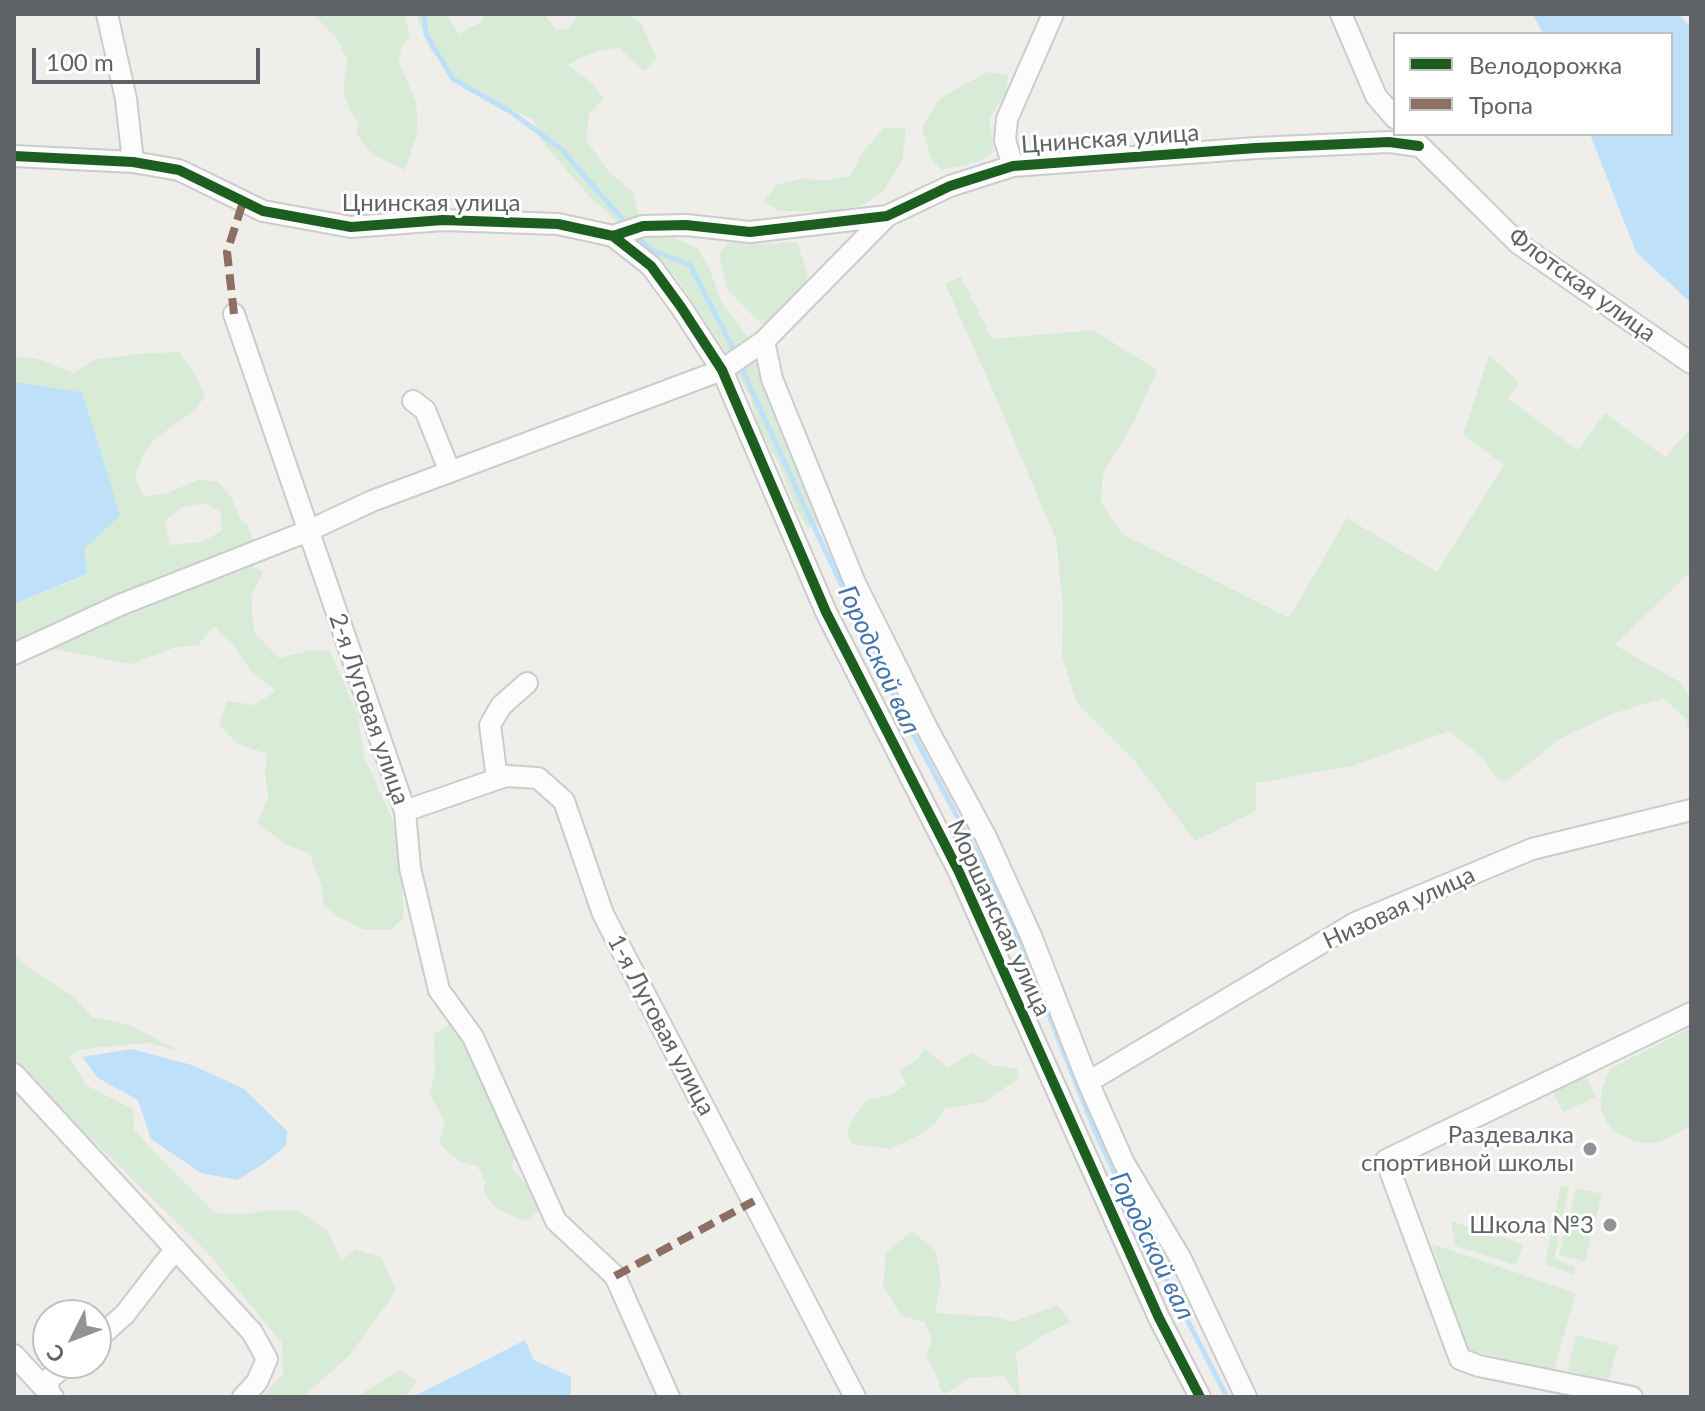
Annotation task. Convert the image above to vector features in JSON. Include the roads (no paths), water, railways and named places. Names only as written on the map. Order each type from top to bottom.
[{"type":"street","points":[[107,14],[126,99],[133,162]]},
{"type":"street","points":[[1013,166],[1005,140],[1007,119],[1053,14]]},
{"type":"street","points":[[1341,14],[1376,96],[1393,116]]},
{"type":"street","name":"Цнинская улица","points":[[14,156],[133,162],[179,170],[263,211],[351,227],[443,220],[544,223],[613,236],[643,226],[686,225],[750,232],[887,216],[950,186],[1013,166],[1414,140]]},
{"type":"street","name":"Флотская улица","points":[[1414,140],[1519,244],[1691,363]]},
{"type":"street","name":"Цнинская улица","points":[[14,654],[120,605],[308,531],[372,501],[733,362],[764,341],[887,216]]},
{"type":"street","name":"Моршанская улица","points":[[613,236],[651,266],[681,307],[733,362],[826,612],[959,872],[1159,1318],[1200,1397]]},
{"type":"street","name":"2-я Луговая улица","points":[[234,314],[405,811],[410,868],[439,990],[473,1037],[556,1221],[615,1276],[669,1397]]},
{"type":"street","name":"Моршанская улица","points":[[764,341],[772,379],[855,583],[927,728],[986,837],[1031,936],[1088,1082],[1124,1163],[1181,1259],[1246,1397]]},
{"type":"street","points":[[413,401],[425,410],[450,472]]},
{"type":"street","points":[[497,779],[490,725],[501,706],[527,683]]},
{"type":"street","name":"1-я Луговая улица","points":[[405,811],[506,776],[538,778],[564,801],[603,914],[855,1397]]},
{"type":"street","name":"Низовая улица","points":[[1088,1082],[1355,923],[1532,849],[1691,810]]},
{"type":"street","points":[[1632,1397],[1479,1366],[1460,1359],[1386,1160],[1691,1013]]},
{"type":"street","points":[[14,1074],[252,1332],[267,1359],[257,1382],[243,1397]]},
{"type":"street","points":[[112,1326],[125,1314],[176,1249]]},
{"type":"street","points":[[14,1355],[50,1394]]},
{"type":"water","points":[[1532,14],[1678,14],[1691,27],[1691,303],[1636,252],[1591,136],[1673,136],[1673,32],[1543,32]]},
{"type":"water","points":[[14,382],[82,392],[120,515],[84,549],[87,574],[14,604]]},
{"type":"water","points":[[132,1049],[192,1065],[244,1089],[287,1131],[286,1146],[237,1180],[201,1173],[151,1139],[138,1100],[98,1078],[82,1057]]},
{"type":"water","points":[[525,1340],[534,1360],[571,1377],[571,1394],[568,1397],[413,1397]]},
{"type":"waterway","name":"Городской вал","points":[[424,14],[426,34],[453,79],[511,112],[561,149],[628,226]]},
{"type":"waterway","name":"Городской вал","points":[[635,233],[649,249],[690,265],[736,354]]},
{"type":"waterway","name":"Городской вал","points":[[740,364],[901,711],[1008,912],[1095,1131],[1141,1230],[1227,1397]]},
{"type":"place","name":"Раздевалка спортивной школы","points":[[1590,1149]]},
{"type":"place","name":"Школа №3","points":[[1610,1225]]}]
